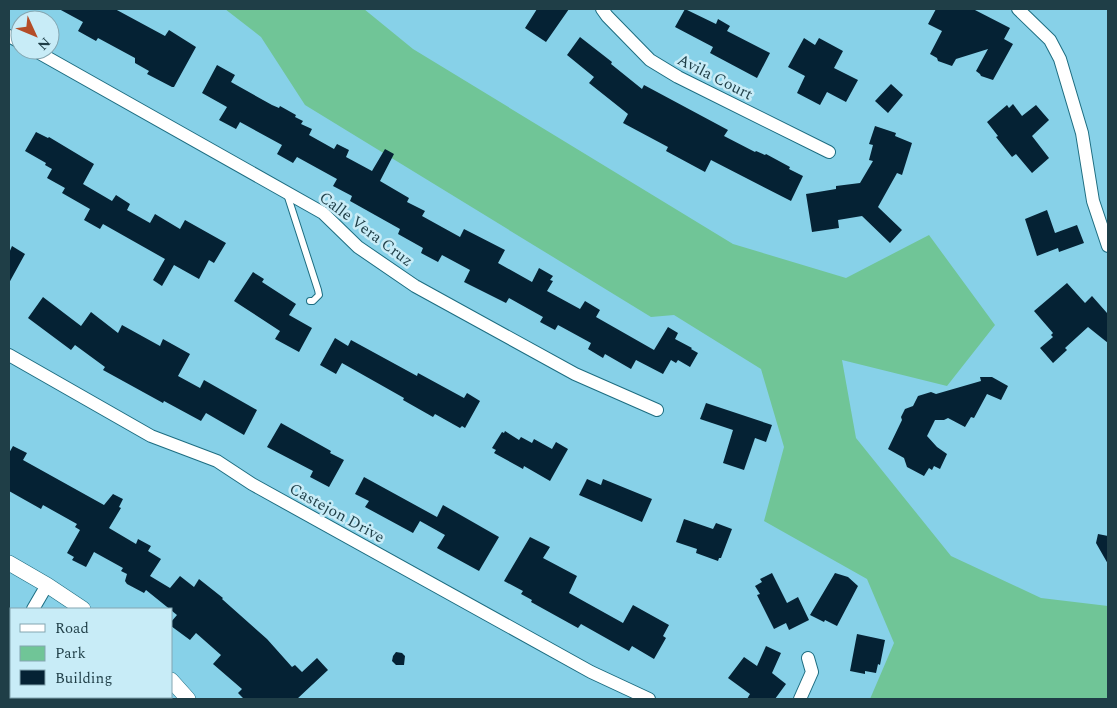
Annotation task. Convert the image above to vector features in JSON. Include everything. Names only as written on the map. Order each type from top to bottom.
[{"type":"street","name":"Avila Court","points":[[602,9],[650,60],[678,77],[828,152]]},
{"type":"street","points":[[1018,9],[1050,40],[1060,59],[1082,133],[1093,201],[1108,246]]},
{"type":"street","name":"Calle Vera Cruz","points":[[52,60],[323,213],[358,247],[415,286],[575,374],[657,410]]},
{"type":"street","name":"Castejon Drive","points":[[9,355],[151,436],[217,461],[252,484],[573,662],[649,699]]},
{"type":"street","points":[[9,563],[82,608]]},
{"type":"street","points":[[33,608],[47,585]]},
{"type":"street","points":[[800,699],[812,672],[808,658]]},
{"type":"street","points":[[172,681],[188,699]]},
{"type":"lane","points":[[287,193],[318,290],[319,295],[317,298],[310,301]]},
{"type":"green space","points":[[225,9],[364,9],[413,49],[733,244],[846,278],[929,235],[995,325],[947,386],[842,360],[856,438],[951,556],[1041,598],[1108,606],[1108,699],[870,699],[894,643],[867,579],[764,521],[784,447],[761,369],[674,315],[651,317],[305,105],[261,37]]},
{"type":"building","points":[[59,9],[115,9],[165,36],[169,30],[196,47],[174,87],[172,87],[147,74],[149,71],[135,63],[135,58],[98,38],[96,41],[78,31],[83,22]]},
{"type":"building","points":[[537,9],[569,9],[546,42],[525,28]]},
{"type":"building","points":[[685,9],[716,24],[718,19],[730,26],[727,31],[770,53],[757,78],[710,53],[713,47],[675,27]]},
{"type":"building","points":[[936,9],[973,9],[1010,28],[1004,39],[1013,44],[993,80],[981,76],[976,71],[988,49],[956,59],[952,66],[938,61],[937,58],[930,54],[942,31],[928,24]]},
{"type":"building","points":[[580,37],[642,89],[644,85],[728,130],[724,136],[755,152],[766,154],[803,176],[791,201],[711,160],[705,172],[666,151],[668,147],[623,123],[628,114],[589,83],[594,77],[567,55]]},
{"type":"building","points":[[804,38],[815,45],[819,38],[843,51],[834,68],[858,80],[846,102],[827,92],[820,105],[797,93],[805,76],[788,67]]},
{"type":"building","points":[[217,65],[235,75],[231,82],[272,105],[279,108],[280,106],[296,115],[295,117],[303,121],[301,124],[312,129],[309,135],[334,149],[337,144],[349,150],[346,157],[372,171],[385,149],[394,154],[380,181],[409,198],[407,202],[425,211],[422,216],[460,237],[464,229],[505,250],[498,263],[532,282],[539,268],[553,276],[550,280],[553,281],[547,291],[580,309],[585,301],[600,310],[596,317],[654,350],[668,327],[678,333],[675,339],[698,353],[690,367],[678,360],[676,363],[671,360],[663,374],[636,360],[631,369],[605,354],[603,358],[588,349],[591,343],[558,325],[555,330],[540,322],[543,317],[509,298],[506,303],[464,282],[470,270],[442,255],[438,262],[421,253],[423,248],[398,234],[400,229],[350,201],[352,196],[333,186],[337,179],[297,157],[293,163],[277,154],[282,145],[240,122],[236,129],[219,120],[227,107],[202,93]]},
{"type":"building","points":[[891,84],[903,95],[888,113],[875,101]]},
{"type":"building","points":[[1013,104],[1022,116],[1036,105],[1049,120],[1032,136],[1049,158],[1032,173],[1016,154],[1012,157],[987,122],[1007,105],[1009,108]]},
{"type":"building","points":[[875,126],[896,133],[895,136],[912,143],[902,175],[897,173],[878,207],[902,230],[890,243],[862,216],[838,220],[839,228],[812,232],[806,194],[836,189],[836,186],[860,183],[873,161],[869,160],[873,145],[869,144]]},
{"type":"building","points":[[36,132],[49,137],[94,164],[83,184],[112,201],[116,195],[130,204],[127,210],[150,223],[155,214],[180,229],[185,220],[226,243],[214,263],[209,260],[199,279],[174,265],[162,286],[153,280],[165,259],[103,224],[100,229],[84,220],[90,209],[62,193],[65,188],[47,178],[52,169],[45,165],[46,163],[25,151]]},
{"type":"building","points":[[1047,210],[1055,233],[1077,225],[1084,243],[1059,252],[1058,248],[1037,256],[1025,219]]},
{"type":"building","points":[[12,246],[25,254],[9,283],[9,253]]},
{"type":"building","points":[[253,272],[264,279],[262,282],[296,304],[289,315],[312,328],[299,352],[275,339],[280,331],[234,301]]},
{"type":"building","points":[[1067,283],[1085,303],[1092,296],[1107,313],[1108,343],[1088,327],[1065,348],[1067,350],[1053,363],[1040,348],[1053,337],[1051,335],[1053,333],[1034,311]]},
{"type":"building","points":[[43,297],[81,326],[91,312],[118,333],[122,325],[160,346],[163,339],[190,354],[178,376],[200,388],[204,380],[257,410],[244,435],[206,413],[201,421],[164,401],[163,403],[103,370],[105,367],[75,345],[71,350],[28,318]]},
{"type":"building","points":[[335,338],[348,346],[351,340],[417,376],[418,373],[464,398],[467,393],[480,401],[465,428],[462,426],[460,428],[435,414],[433,417],[403,400],[404,398],[342,363],[336,374],[320,365]]},
{"type":"building","points":[[980,377],[992,377],[1008,386],[1001,400],[987,394],[974,418],[971,417],[965,427],[948,418],[935,420],[927,436],[947,454],[940,469],[934,466],[932,470],[929,468],[924,476],[907,467],[904,458],[888,449],[902,420],[901,417],[905,409],[913,406],[918,396],[931,392],[936,394],[981,381]]},
{"type":"building","points":[[706,403],[772,425],[766,442],[755,438],[744,470],[723,463],[733,430],[700,419]]},
{"type":"building","points":[[281,423],[344,460],[329,487],[310,477],[313,471],[267,447]]},
{"type":"building","points":[[505,431],[519,440],[521,437],[532,443],[534,439],[552,449],[556,442],[568,449],[550,481],[524,466],[523,469],[494,453],[496,450],[492,448],[502,432],[504,433]]},
{"type":"building","points":[[13,446],[27,453],[23,460],[104,505],[113,494],[123,499],[119,507],[121,508],[109,528],[136,544],[138,539],[151,546],[148,551],[161,559],[150,576],[170,588],[180,576],[194,587],[199,579],[223,598],[267,639],[292,667],[295,665],[302,672],[317,658],[328,670],[297,699],[244,699],[238,693],[242,689],[213,664],[221,655],[196,633],[190,640],[172,627],[172,621],[177,615],[172,611],[172,608],[168,608],[146,590],[144,593],[127,584],[125,581],[127,574],[121,571],[123,568],[94,552],[86,567],[72,560],[74,557],[67,553],[80,530],[75,527],[77,524],[43,505],[41,509],[9,491],[9,453]]},
{"type":"building","points":[[364,477],[437,517],[443,505],[499,537],[479,571],[437,548],[445,535],[420,521],[413,533],[365,507],[369,501],[355,494]]},
{"type":"building","points":[[587,479],[601,485],[603,479],[652,499],[642,522],[579,495]]},
{"type":"building","points":[[684,519],[713,529],[716,523],[732,529],[721,558],[718,561],[696,553],[697,549],[676,542]]},
{"type":"building","points":[[1098,534],[1108,536],[1108,564],[1096,543]]},
{"type":"building","points":[[530,537],[550,547],[543,558],[577,576],[569,593],[623,623],[633,605],[669,625],[663,636],[666,638],[654,659],[632,646],[629,651],[581,624],[578,628],[531,602],[532,600],[521,594],[523,591],[504,581]]},
{"type":"building","points":[[772,573],[787,603],[798,597],[809,620],[789,630],[786,623],[774,629],[757,595],[760,594],[755,586],[762,582],[760,579]]},
{"type":"building","points":[[835,573],[848,577],[858,586],[837,626],[810,615]]},
{"type":"building","points":[[857,634],[885,640],[880,665],[878,664],[876,673],[865,671],[865,674],[850,671]]},
{"type":"building","points":[[766,646],[781,653],[772,673],[786,684],[775,699],[747,699],[750,694],[728,678],[744,657],[757,666]]},
{"type":"building","points":[[396,652],[402,653],[405,656],[404,665],[396,665],[392,661]]}]
